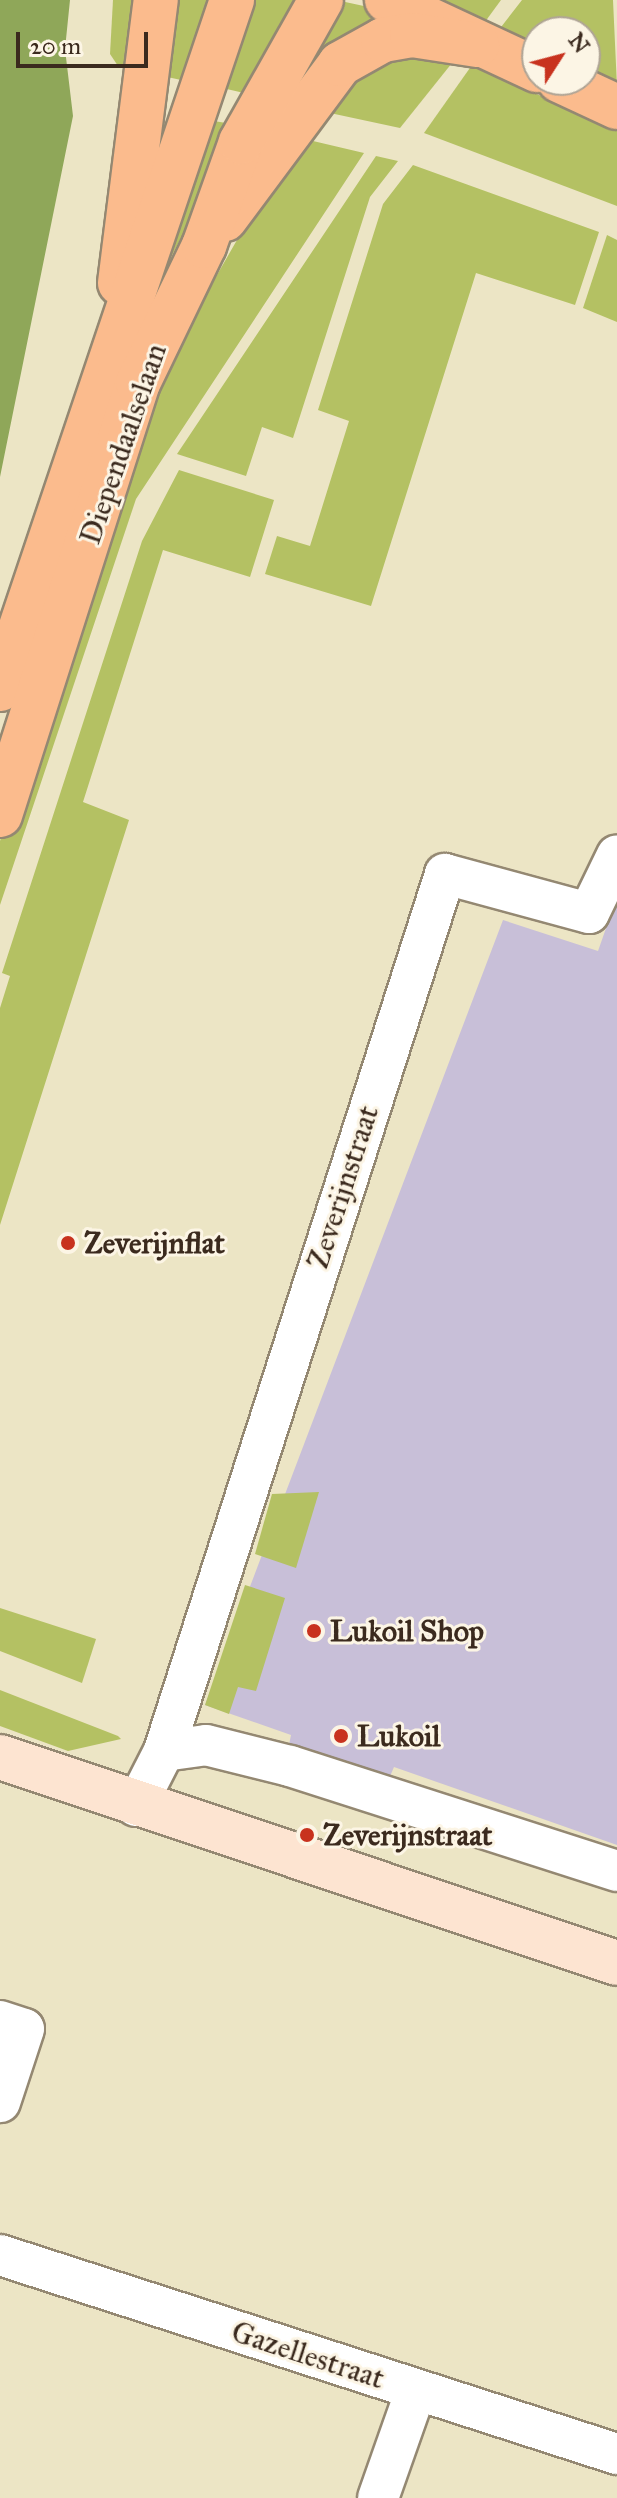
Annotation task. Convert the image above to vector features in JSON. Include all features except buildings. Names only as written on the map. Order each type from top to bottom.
[{"type":"main road","points":[[115,347],[156,0]]},
{"type":"main road","name":"Diependaalselaan","points":[[0,689],[232,0]]},
{"type":"main road","name":"Diependaalselaan","points":[[0,815],[138,383],[204,246],[241,142],[321,0]]},
{"type":"main road","points":[[387,0],[521,63]]},
{"type":"main road","points":[[204,246],[340,64],[383,40],[412,35],[477,45]]},
{"type":"main road","points":[[593,96],[617,107]]},
{"type":"street","name":"Zeverijnstraat","points":[[136,1806],[164,1751],[445,874],[589,913],[617,855]]},
{"type":"street","points":[[164,1751],[206,1745],[290,1766],[617,1871]]},
{"type":"street","points":[[0,1757],[136,1806],[617,1963]]},
{"type":"street","points":[[0,2021],[24,2029],[0,2102]]},
{"type":"street","name":"Gazellestraat","points":[[0,2255],[617,2454]]},
{"type":"street","points":[[378,2498],[416,2390]]},
{"type":"shaded area","points":[[617,897],[617,1845],[394,1767],[388,1781],[288,1750],[291,1735],[205,1705],[503,920],[598,951]]},
{"type":"green space","points":[[0,0],[70,0],[65,49],[73,116],[0,477]]},
{"type":"green space","points":[[113,0],[145,0],[138,69],[118,66],[110,54]]},
{"type":"green space","points":[[165,0],[213,0],[195,83],[158,75]]},
{"type":"green space","points":[[247,0],[304,0],[257,96],[218,87]]},
{"type":"green space","points":[[336,0],[373,8],[376,16],[340,37],[292,102],[282,99]]},
{"type":"green space","points":[[424,0],[501,0],[482,26]]},
{"type":"green space","points":[[522,0],[613,0],[617,87],[601,79],[601,16],[521,16],[521,42],[498,31]]},
{"type":"green space","points":[[382,56],[456,58],[400,128],[316,110]]},
{"type":"green space","points":[[472,65],[521,87],[521,96],[541,96],[617,130],[617,206],[424,133]]},
{"type":"green space","points":[[208,120],[238,125],[150,299]]},
{"type":"green space","points":[[296,137],[364,153],[136,499],[0,905],[0,841],[114,492],[174,350]]},
{"type":"green space","points":[[376,156],[398,161],[370,197],[293,438],[262,427],[246,476],[177,454]]},
{"type":"green space","points":[[413,165],[599,232],[575,305],[476,273],[371,606],[265,574],[277,536],[310,546],[349,421],[318,410],[383,204]]},
{"type":"green space","points":[[607,235],[617,240],[617,322],[583,308]]},
{"type":"green space","points":[[179,470],[274,500],[250,577],[163,550],[83,802],[129,820],[0,1225],[0,1008],[10,976],[2,973],[142,541]]},
{"type":"green space","points":[[319,1492],[296,1568],[255,1554],[272,1494]]},
{"type":"green space","points":[[245,1585],[285,1598],[256,1691],[238,1687],[229,1714],[205,1705]]},
{"type":"green space","points":[[0,1608],[96,1639],[82,1683],[0,1651]]},
{"type":"green space","points":[[0,1690],[121,1739],[68,1751],[0,1726]]},
{"type":"place","name":"Zeverijnflat","points":[[68,1243]]},
{"type":"place","name":"Lukoil Shop","points":[[314,1631]]},
{"type":"place","name":"Lukoil","points":[[341,1736]]},
{"type":"place","name":"Zeverijnstraat","points":[[307,1835]]}]
